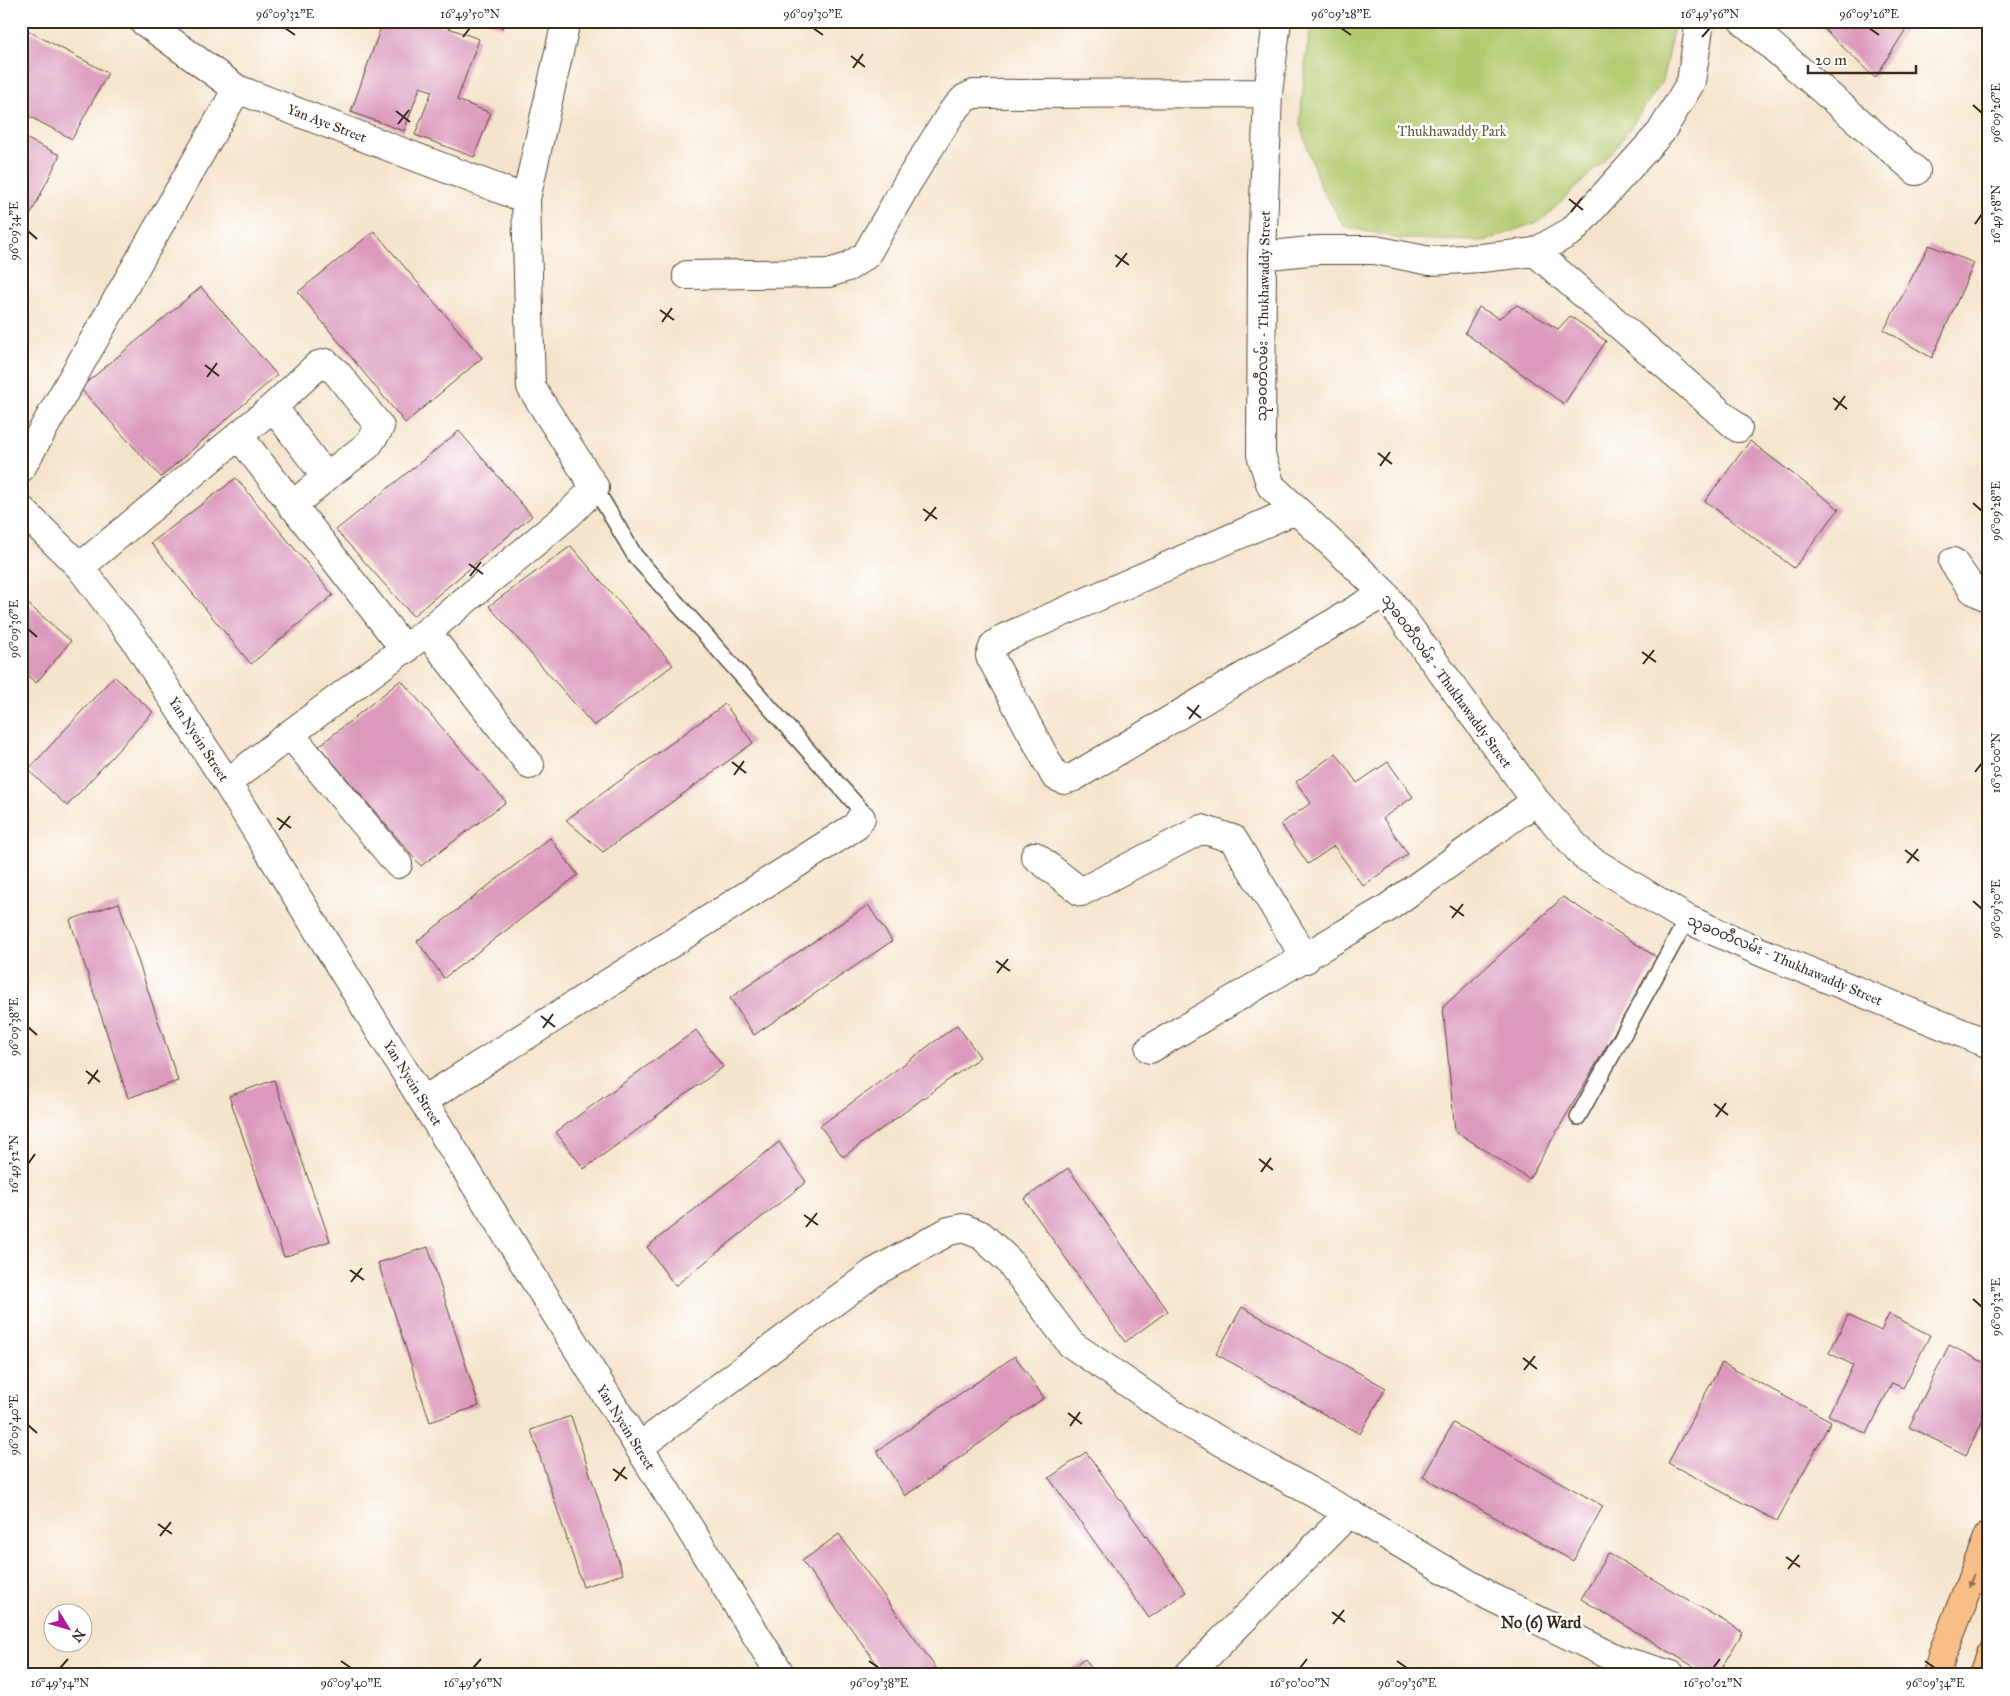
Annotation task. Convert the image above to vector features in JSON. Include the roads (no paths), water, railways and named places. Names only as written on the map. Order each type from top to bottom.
[{"type":"main road","points":[[1937,1675],[1942,1655],[1989,1535]]},
{"type":"street","name":"Yan Aye Street","points":[[143,21],[237,89],[526,199]]},
{"type":"street","points":[[227,783],[290,734],[405,650],[569,514],[596,488],[531,387],[526,199],[566,21]]},
{"type":"street","name":"သုခဝတီလမ်း - Thukhawaddy Street","points":[[1277,21],[1268,93],[1262,256],[1261,455],[1271,486],[1384,593],[1536,801],[1584,856],[1687,919],[1761,952],[1989,1044]]},
{"type":"street","points":[[1262,256],[1318,250],[1375,250],[1430,261],[1535,252],[1572,231],[1661,132],[1691,82],[1700,21]]},
{"type":"street","points":[[1743,21],[1916,171]]},
{"type":"street","points":[[21,468],[237,89]]},
{"type":"street","points":[[687,274],[829,273],[848,267],[866,255],[908,182],[952,112],[964,98],[974,94],[1268,93]]},
{"type":"street","points":[[1535,252],[1738,428]]},
{"type":"street","points":[[80,568],[273,407],[318,365],[326,363],[337,373],[380,427],[368,445],[292,506]]},
{"type":"street","points":[[273,407],[326,477]]},
{"type":"street","points":[[239,436],[405,650]]},
{"type":"street","name":"Yan Nyein Street","points":[[21,509],[80,568],[135,640],[227,783],[781,1675]]},
{"type":"street","points":[[1295,510],[1004,638],[994,645],[990,656],[1055,776],[1064,780],[1074,777],[1384,593]]},
{"type":"street","points":[[1953,562],[1973,590],[1989,598]]},
{"type":"street","points":[[427,632],[530,765]]},
{"type":"street","points":[[290,734],[398,864]]},
{"type":"street","points":[[1150,1049],[1386,909],[1536,801]]},
{"type":"street","points":[[423,1101],[856,826],[861,818]]},
{"type":"street","points":[[1035,856],[1082,892],[1202,829],[1233,839],[1306,958]]},
{"type":"street","points":[[639,1448],[873,1273],[949,1230],[963,1228],[981,1235],[1009,1262],[1071,1344],[1179,1418],[1349,1513],[1497,1601],[1617,1659],[1671,1675]]},
{"type":"street","points":[[1188,1675],[1349,1513]]},
{"type":"lane","points":[[596,488],[635,556],[861,810],[861,818]]},
{"type":"lane","points":[[1578,1117],[1687,919]]},
{"type":"district","name":"No (6) Ward","points":[[1541,1622]]},
{"type":"park label","name":"Thukhawaddy Park","points":[[1452,131]]}]
